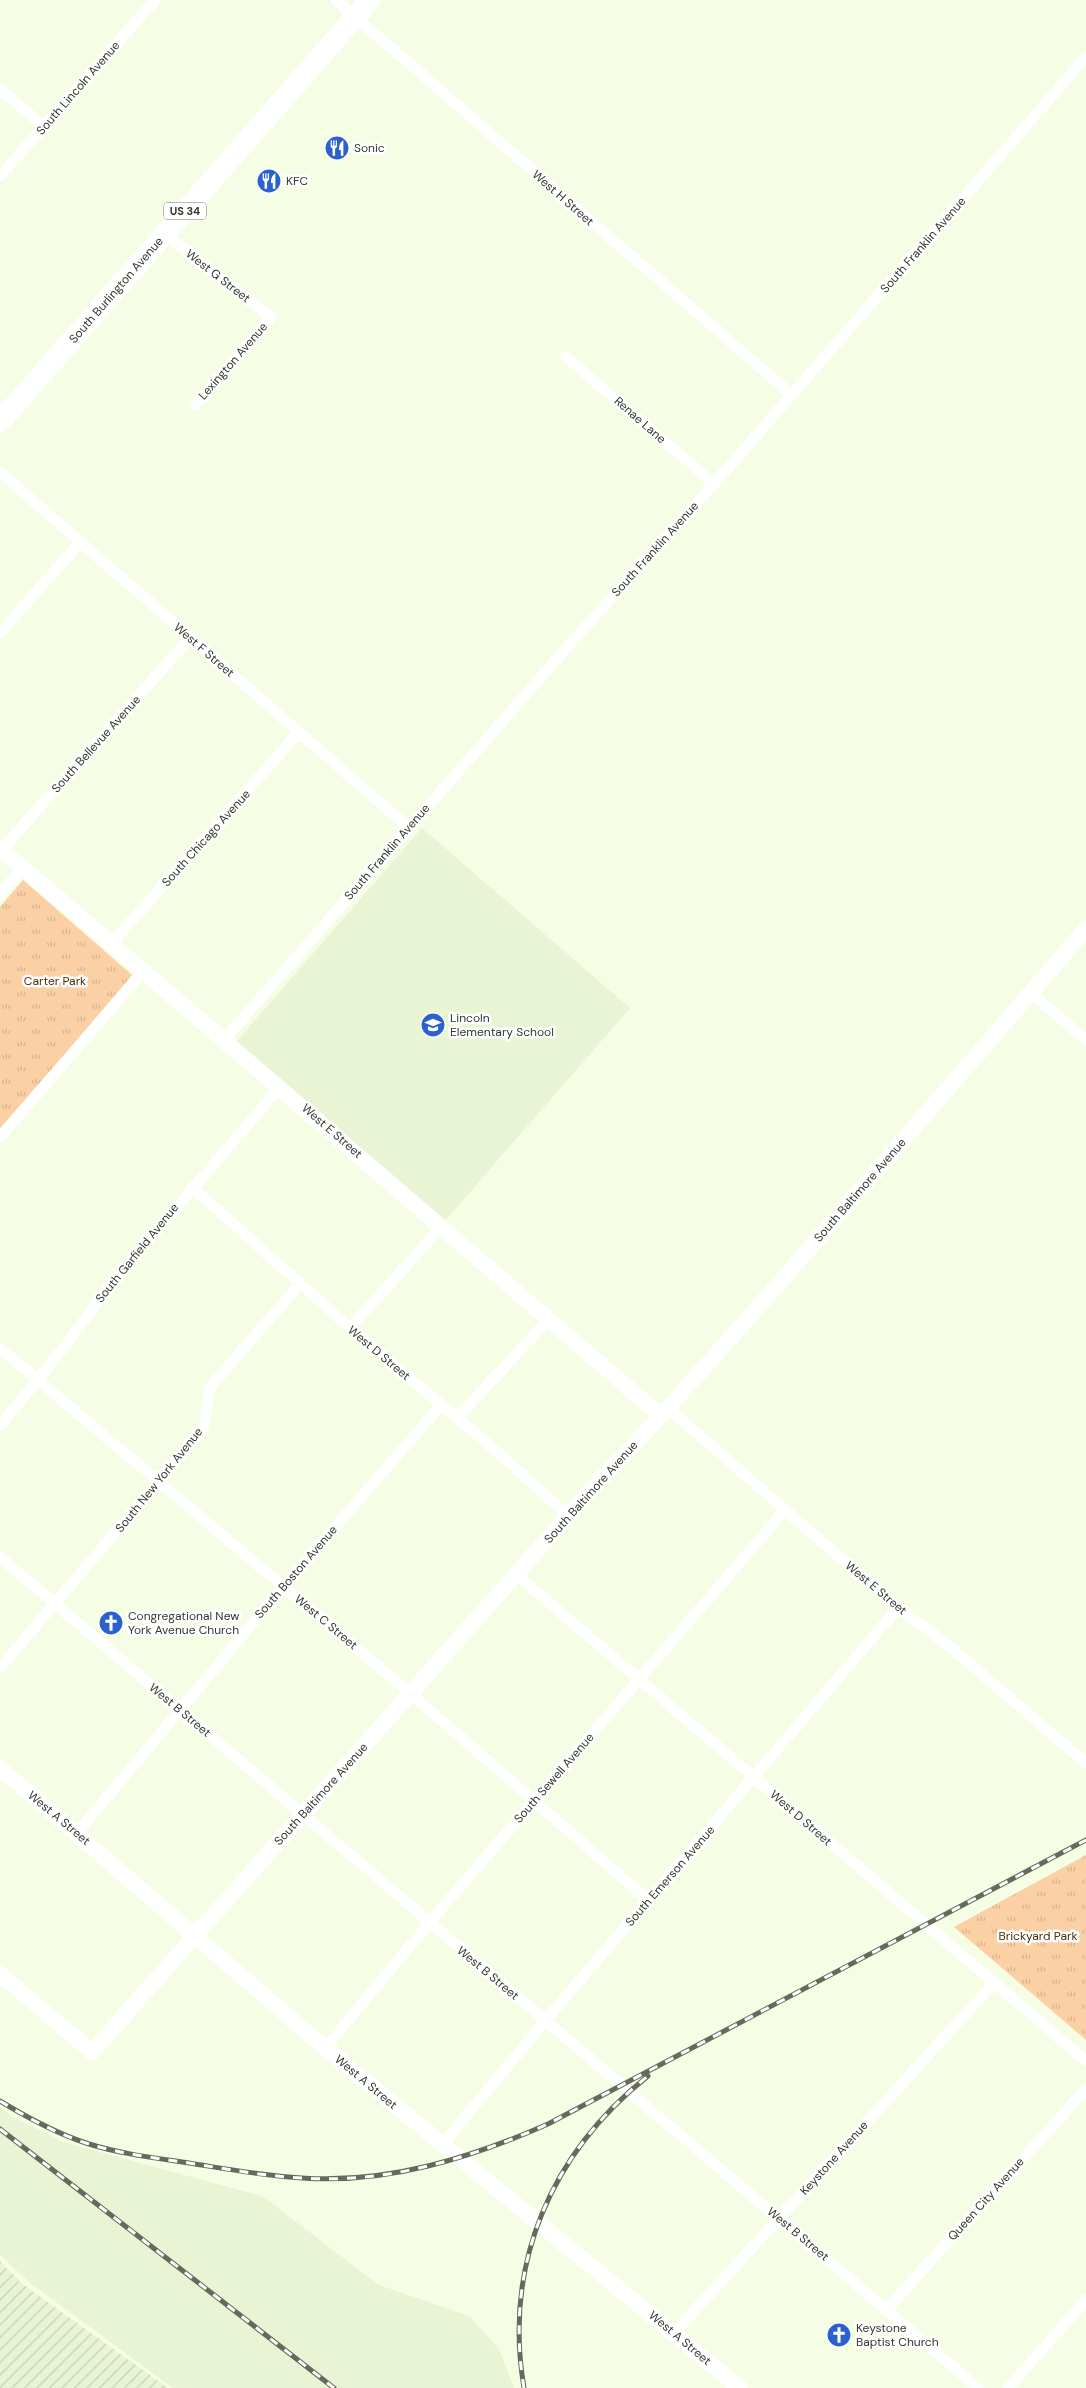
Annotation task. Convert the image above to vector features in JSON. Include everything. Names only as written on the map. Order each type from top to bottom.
[{"type":"highway","name":"South Burlington Avenue","points":[[0,422],[370,0]]},
{"type":"street","name":"South Lincoln Avenue","points":[[0,176],[155,0]]},
{"type":"street","name":"West H Street","points":[[336,0],[792,394]]},
{"type":"street","name":"South Franklin Avenue","points":[[224,1040],[408,827],[714,484],[1086,57]]},
{"type":"street","points":[[0,89],[44,127]]},
{"type":"street","name":"West G Street","points":[[164,234],[271,317]]},
{"type":"street","name":"Lexington Avenue","points":[[195,405],[271,317]]},
{"type":"street","name":"Renae Lane","points":[[566,356],[714,484]]},
{"type":"street","name":"West F Street","points":[[0,472],[408,827]]},
{"type":"street","points":[[0,633],[80,542]]},
{"type":"street","name":"South Bellevue Avenue","points":[[1,848],[190,638]]},
{"type":"street","name":"South Chicago Avenue","points":[[112,943],[299,732]]},
{"type":"street","name":"West E Street","points":[[1,848],[550,1318],[785,1510],[898,1608],[948,1645],[1086,1764]]},
{"type":"street","points":[[0,895],[24,867]]},
{"type":"street","name":"South Baltimore Avenue","points":[[0,1974],[92,2052],[568,1516],[665,1412],[1086,929]]},
{"type":"street","points":[[0,1137],[144,971]]},
{"type":"street","points":[[1031,993],[1086,1040]]},
{"type":"street","name":"South Garfield Avenue","points":[[0,1425],[38,1380],[104,1292],[280,1086]]},
{"type":"street","name":"West D Street","points":[[192,1188],[350,1328],[457,1418],[568,1516]]},
{"type":"street","points":[[350,1328],[442,1226]]},
{"type":"street","name":"South New York Avenue","points":[[0,1668],[204,1428],[210,1387],[300,1284]]},
{"type":"street","points":[[457,1418],[550,1318]]},
{"type":"street","name":"West C Street","points":[[0,1348],[411,1694],[648,1900]]},
{"type":"street","name":"South Boston Avenue","points":[[77,1833],[284,1586],[441,1405]]},
{"type":"street","name":"South Sewell Avenue","points":[[325,2048],[534,1800],[785,1510]]},
{"type":"street","name":"West B Street","points":[[0,1557],[978,2388]]},
{"type":"street","name":"West D Street","points":[[517,1575],[1086,2061]]},
{"type":"street","name":"South Emerson Avenue","points":[[442,2145],[544,2021],[898,1608]]},
{"type":"street","name":"West A Street","points":[[0,1768],[325,2048],[740,2388]]},
{"type":"street","name":"Keystone Avenue","points":[[674,2333],[994,1983]]},
{"type":"street","name":"Queen City Avenue","points":[[887,2309],[1086,2089]]},
{"type":"street","points":[[1008,2388],[1086,2300]]},
{"type":"shaded area","name":"Lincoln Elementary School","points":[[422,828],[630,1008],[444,1222],[236,1042]]},
{"type":"shaded area","points":[[0,2107],[13,2117],[66,2143],[262,2196],[379,2285],[469,2316],[499,2349],[514,2388],[173,2388],[30,2283],[0,2255]]},
{"type":"shaded area","points":[[0,2261],[21,2283],[168,2388],[0,2388]]},
{"type":"green space","name":"Carter Park","points":[[23,880],[132,975],[0,1131],[0,907]]},
{"type":"green space","name":"Brickyard Park","points":[[1086,1855],[1086,2040],[954,1927]]},
{"type":"railway","points":[[0,2101],[43,2125],[89,2144],[139,2155],[245,2172],[288,2177],[334,2179],[397,2173],[428,2166],[489,2148],[548,2124],[1086,1840]]},
{"type":"railway","points":[[524,2388],[519,2342],[521,2298],[528,2255],[542,2214],[561,2176],[585,2140],[614,2106],[648,2076]]},
{"type":"railway","points":[[0,2129],[334,2388]]},
{"type":"place","name":"Sonic","points":[[337,148]]},
{"type":"place","name":"KFC","points":[[269,181]]},
{"type":"place","name":"Lincoln Elementary School","points":[[433,1025]]},
{"type":"place","name":"Congregational New York Avenue Church","points":[[111,1623]]},
{"type":"place","name":"Keystone Baptist Church","points":[[839,2335]]}]
